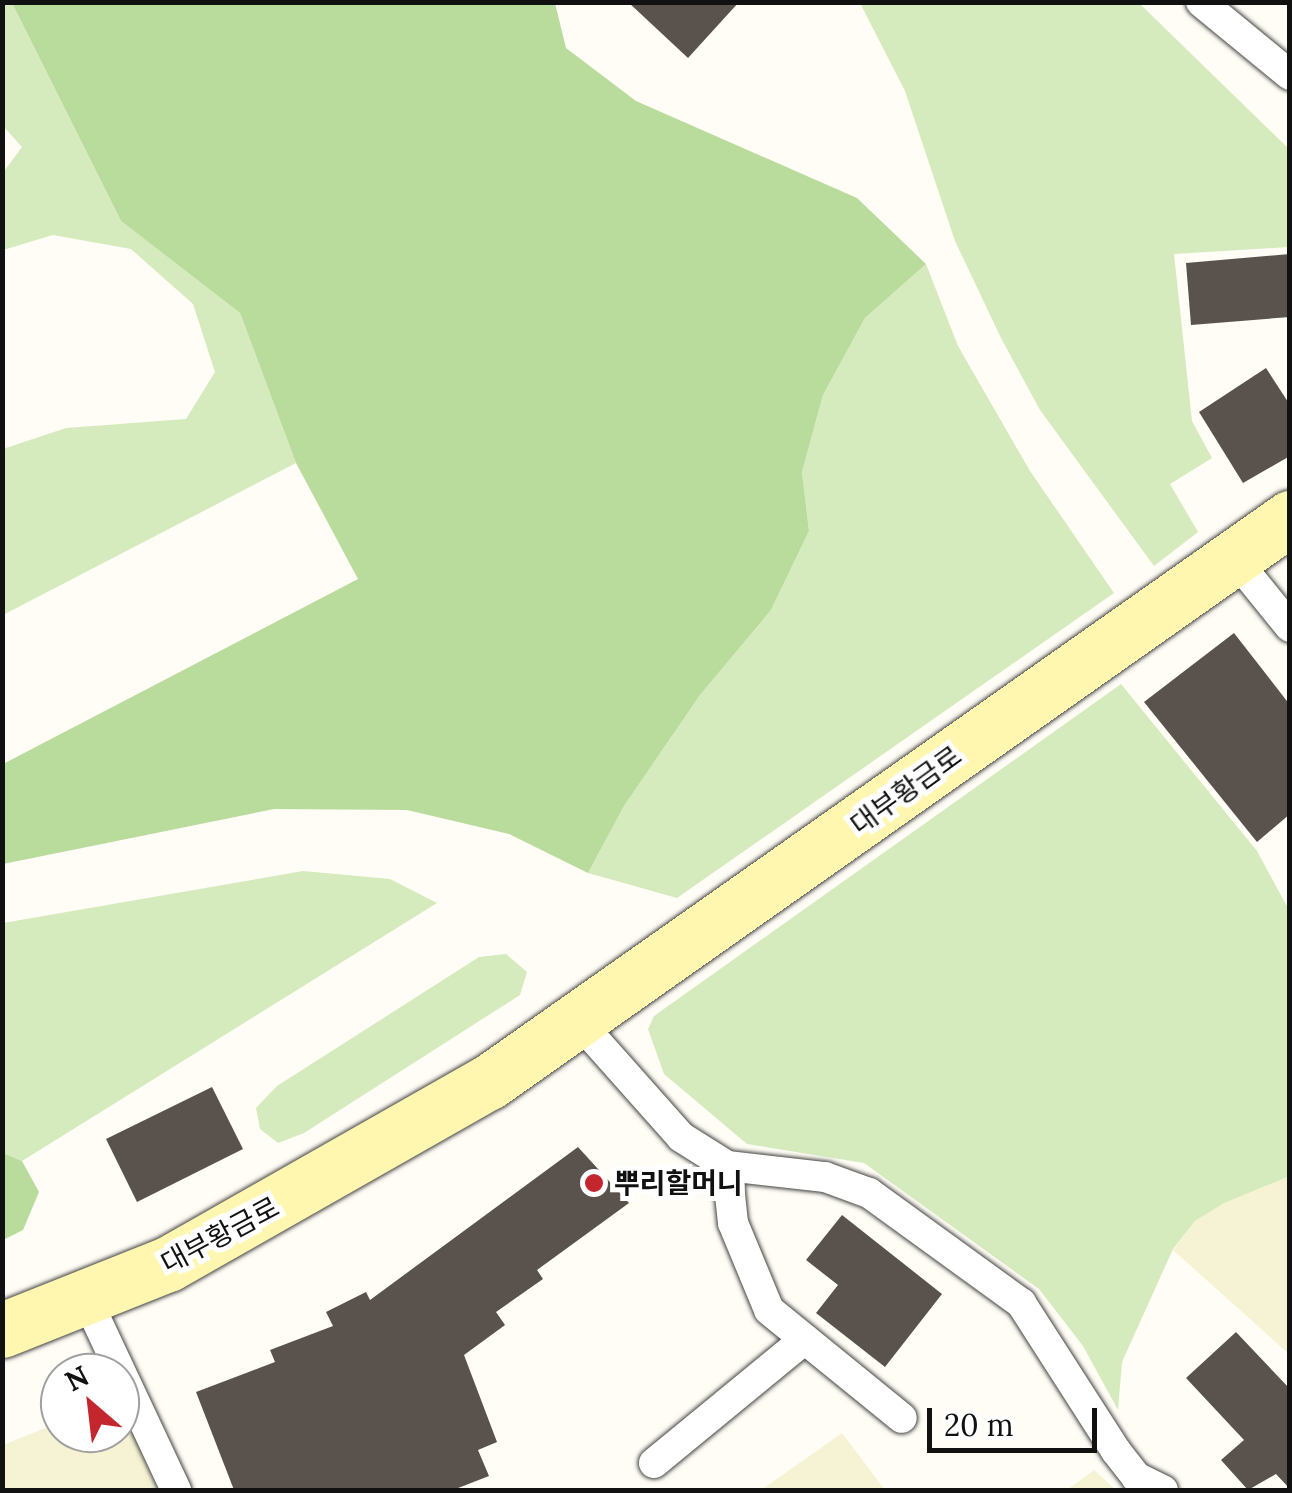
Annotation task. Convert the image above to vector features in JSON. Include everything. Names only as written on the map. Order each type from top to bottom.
[{"type":"main road","name":"대부황금로","points":[[2,1330],[88,1300],[268,1211],[578,1022],[1290,518]]},
{"type":"lane","points":[[1201,2],[1290,75]]},
{"type":"lane","points":[[1234,558],[1290,628]]},
{"type":"lane","points":[[578,1022],[681,1137],[728,1166],[825,1177],[870,1193],[1020,1303],[1136,1477],[1164,1490]]},
{"type":"lane","points":[[728,1166],[746,1267],[769,1310],[902,1418]]},
{"type":"lane","points":[[88,1300],[176,1490]]},
{"type":"lane","points":[[654,1463],[805,1339]]},
{"type":"shaded area","points":[[1289,1176],[1289,1354],[1173,1250],[1195,1221],[1224,1202]]},
{"type":"shaded area","points":[[40,1430],[40,1453],[140,1453],[140,1448],[157,1490],[3,1490],[3,1445]]},
{"type":"shaded area","points":[[842,1433],[885,1490],[761,1490]]},
{"type":"shaded area","points":[[1094,1470],[1116,1490],[1067,1490]]},
{"type":"green space","points":[[3,3],[12,3],[121,221],[240,313],[296,463],[3,615],[3,449],[66,428],[186,419],[215,372],[193,304],[131,249],[53,235],[3,250],[2,174],[22,147],[3,126]]},
{"type":"green space","points":[[12,3],[555,3],[566,48],[636,101],[857,198],[926,264],[865,318],[823,395],[802,472],[809,531],[771,610],[700,695],[624,806],[588,873],[509,834],[407,810],[274,809],[3,864],[3,764],[358,579],[296,463],[240,313],[121,221]]},
{"type":"green space","points":[[860,3],[1139,3],[1289,149],[1289,247],[1174,254],[1192,421],[1212,458],[1170,484],[1198,532],[1154,566],[1040,410],[1001,338],[955,241],[905,91]]},
{"type":"green space","points":[[926,264],[958,346],[1030,471],[1114,593],[677,898],[588,873],[624,806],[700,695],[771,610],[809,531],[802,472],[823,395],[865,318]]},
{"type":"green space","points":[[1121,684],[1257,851],[1289,910],[1290,1176],[1224,1203],[1195,1221],[1173,1249],[1122,1362],[1118,1410],[1083,1346],[1039,1289],[864,1163],[747,1144],[664,1074],[648,1029],[654,1016]]},
{"type":"green space","points":[[303,871],[390,879],[437,903],[22,1161],[3,1153],[3,923]]},
{"type":"green space","points":[[506,954],[527,972],[520,995],[304,1133],[278,1143],[260,1129],[256,1108],[277,1086],[479,957]]},
{"type":"green space","points":[[3,1153],[22,1161],[39,1192],[23,1230],[3,1240]]},
{"type":"building","points":[[628,2],[739,2],[688,58]]},
{"type":"building","points":[[1290,254],[1290,317],[1191,325],[1186,263]]},
{"type":"building","points":[[1266,368],[1290,405],[1290,456],[1243,483],[1199,412]]},
{"type":"building","points":[[1234,633],[1290,705],[1290,814],[1257,842],[1144,702]]},
{"type":"building","points":[[212,1087],[243,1149],[137,1202],[106,1139]]},
{"type":"building","points":[[578,1147],[629,1203],[537,1270],[543,1279],[496,1312],[505,1325],[464,1355],[497,1442],[478,1450],[489,1476],[453,1490],[234,1490],[196,1392],[275,1362],[270,1350],[333,1326],[326,1312],[366,1292],[370,1300]]},
{"type":"building","points":[[842,1215],[942,1294],[885,1367],[816,1313],[838,1285],[806,1260]]},
{"type":"building","points":[[1236,1332],[1290,1389],[1290,1489],[1276,1474],[1248,1490],[1221,1460],[1244,1440],[1186,1378]]},
{"type":"place","name":"뿌리할머니","points":[[594,1183]]}]
